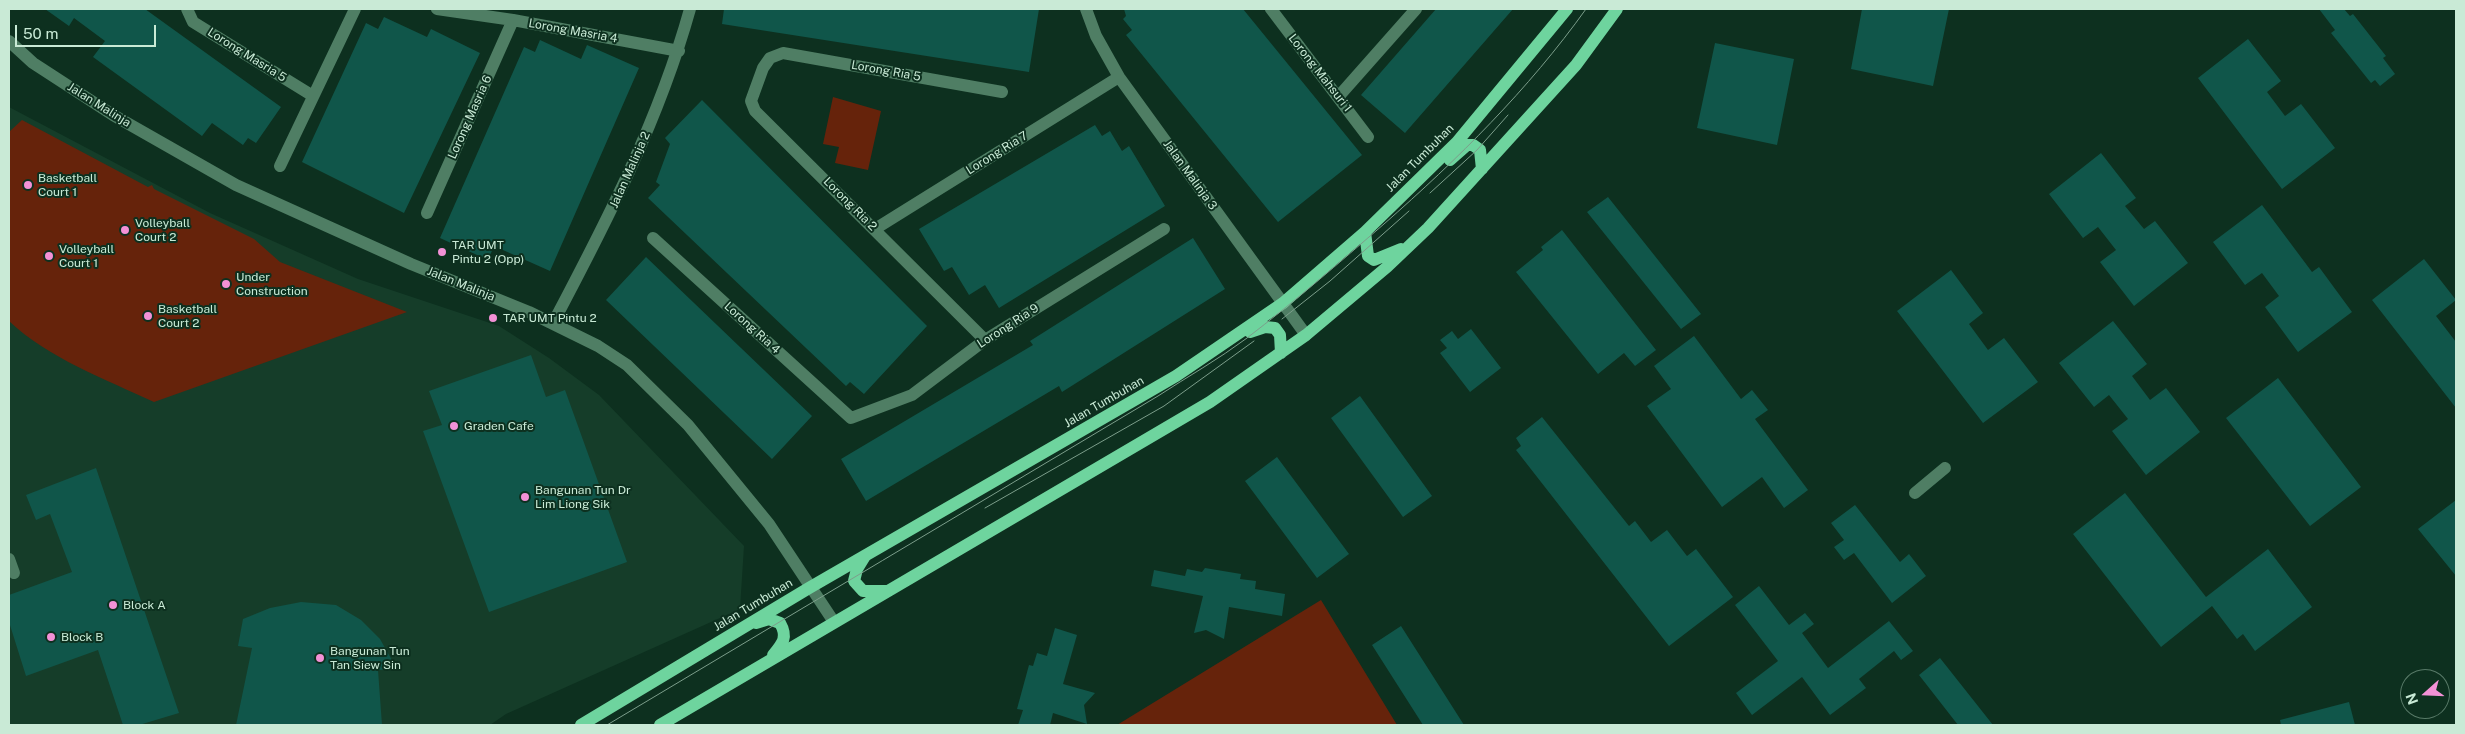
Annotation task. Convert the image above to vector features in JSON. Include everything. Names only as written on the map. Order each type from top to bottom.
[{"type":"main road","name":"Jalan Tumbuhan","points":[[581,725],[866,554],[1176,376],[1283,303],[1365,232],[1457,142],[1567,9]]},
{"type":"main road","points":[[660,725],[1210,402],[1306,335],[1414,242],[1576,66],[1617,9]]},
{"type":"main road","points":[[1438,161],[1449,160],[1467,145],[1473,145],[1480,150],[1482,169]]},
{"type":"main road","points":[[1365,232],[1368,256],[1374,260],[1414,242]]},
{"type":"main road","points":[[1231,339],[1265,327],[1275,328],[1280,335],[1281,352]]},
{"type":"main road","points":[[866,554],[856,569],[854,581],[863,591],[888,591]]},
{"type":"main road","points":[[742,628],[769,619],[780,623],[785,632],[783,643],[762,666]]},
{"type":"street","name":"Lorong Masria 5","points":[[187,9],[193,22],[313,96]]},
{"type":"street","points":[[280,166],[355,9]]},
{"type":"street","name":"Lorong Masria 4","points":[[437,9],[512,20],[678,51]]},
{"type":"street","name":"Jalan Malinja 2","points":[[553,324],[619,197],[654,118],[678,51],[690,9]]},
{"type":"street","name":"Jalan Malinja 3","points":[[1086,9],[1096,36],[1119,77],[1306,335]]},
{"type":"street","name":"Lorong Mahsuri 1","points":[[1271,9],[1339,96],[1368,137]]},
{"type":"street","points":[[1339,96],[1416,9]]},
{"type":"street","name":"Lorong Masria 6","points":[[427,213],[512,20]]},
{"type":"street","name":"Jalan Malinja","points":[[9,41],[34,63],[113,115],[236,185],[411,264],[553,324],[598,346],[627,365],[688,425],[769,524],[809,588],[834,622]]},
{"type":"street","name":"Lorong Ria 5","points":[[770,58],[783,54],[1002,92]]},
{"type":"street","name":"Lorong Ria 2","points":[[770,58],[763,68],[751,97],[753,108],[985,340]]},
{"type":"street","name":"Lorong Ria 7","points":[[875,229],[1119,77]]},
{"type":"street","name":"Lorong Ria 9","points":[[851,418],[912,395],[985,340],[1164,229]]},
{"type":"street","name":"Lorong Ria 4","points":[[653,238],[851,418]]},
{"type":"street","points":[[1915,492],[1945,468]]},
{"type":"street","points":[[9,559],[14,574]]},
{"type":"shaded area","points":[[833,97],[881,111],[868,170],[835,163],[839,147],[823,144]]},
{"type":"shaded area","points":[[9,107],[210,213],[358,279],[499,326],[549,358],[599,395],[744,546],[740,609],[506,714],[490,725],[9,725]]},
{"type":"shaded area","points":[[22,120],[148,187],[152,185],[154,189],[254,239],[280,262],[407,312],[154,402],[78,367],[41,346],[9,321],[9,132]]},
{"type":"shaded area","points":[[1321,600],[1397,725],[1117,725]]},
{"type":"building","points":[[45,9],[145,9],[281,107],[256,143],[248,138],[243,145],[212,123],[202,136],[93,57],[105,41],[74,18],[69,26]]},
{"type":"building","points":[[724,9],[1039,9],[1029,72],[722,24]]},
{"type":"building","points":[[1124,9],[1243,9],[1362,155],[1278,222],[1126,35],[1132,30],[1123,19],[1126,16]]},
{"type":"building","points":[[1436,9],[1513,9],[1405,133],[1361,95]]},
{"type":"building","points":[[1862,9],[1949,9],[1933,86],[1851,69]]},
{"type":"building","points":[[2319,9],[2344,9],[2350,16],[2353,14],[2386,56],[2383,58],[2395,74],[2380,86],[2375,80],[2371,83],[2331,33],[2335,30]]},
{"type":"building","points":[[384,17],[427,37],[431,29],[480,53],[404,213],[302,162],[366,23],[378,29]]},
{"type":"building","points":[[2248,39],[2281,81],[2267,92],[2285,116],[2301,104],[2335,148],[2282,189],[2198,78]]},
{"type":"building","points":[[540,40],[581,59],[587,45],[639,68],[550,271],[494,246],[488,260],[440,238],[524,47],[535,52]]},
{"type":"building","points":[[1715,43],[1794,59],[1777,145],[1697,128]]},
{"type":"building","points":[[702,100],[927,326],[864,394],[850,382],[846,386],[648,198],[660,185],[656,182],[670,144],[665,138]]},
{"type":"building","points":[[1095,125],[1102,136],[1110,131],[1122,151],[1129,146],[1165,206],[999,308],[985,285],[969,295],[952,267],[944,271],[919,229]]},
{"type":"building","points":[[2101,153],[2136,198],[2125,206],[2144,229],[2155,221],[2188,263],[2134,306],[2100,262],[2116,250],[2098,227],[2083,238],[2049,194]]},
{"type":"building","points":[[1608,197],[1701,314],[1681,329],[1587,212]]},
{"type":"building","points":[[2262,205],[2312,272],[2319,267],[2352,312],[2298,352],[2265,307],[2279,296],[2262,273],[2245,285],[2213,242]]},
{"type":"building","points":[[1562,230],[1656,350],[1635,366],[1624,353],[1598,374],[1516,272],[1543,250],[1541,247]]},
{"type":"building","points":[[1193,238],[1225,289],[1062,392],[1059,386],[866,501],[841,459],[1033,345],[1030,341]]},
{"type":"building","points":[[646,257],[812,416],[772,459],[606,300]]},
{"type":"building","points":[[2424,259],[2456,300],[2436,316],[2456,342],[2456,408],[2372,300]]},
{"type":"building","points":[[1951,270],[1983,313],[1969,324],[1988,350],[2004,338],[2038,382],[1983,423],[1897,311]]},
{"type":"building","points":[[2113,321],[2147,364],[2132,376],[2150,400],[2166,388],[2200,432],[2146,475],[2112,431],[2128,419],[2109,395],[2094,407],[2059,363]]},
{"type":"building","points":[[1471,329],[1501,368],[1470,392],[1440,353],[1447,348],[1440,340],[1452,331],[1458,339]]},
{"type":"building","points":[[1694,336],[1741,399],[1752,390],[1768,410],[1755,419],[1808,490],[1784,508],[1762,477],[1722,507],[1647,406],[1671,389],[1654,366]]},
{"type":"building","name":"Bangunan Tun Dr Lim Liong Sik","points":[[531,355],[546,397],[565,390],[627,562],[489,612],[423,431],[442,425],[429,391]]},
{"type":"building","points":[[2278,378],[2361,487],[2310,526],[2226,418]]},
{"type":"building","points":[[1360,396],[1432,496],[1403,517],[1331,418]]},
{"type":"building","points":[[1542,417],[1629,526],[1635,521],[1651,542],[1667,530],[1687,556],[1696,549],[1733,597],[1669,646],[1516,450],[1521,446],[1516,438]]},
{"type":"building","points":[[1277,457],[1349,554],[1317,578],[1245,481]]},
{"type":"building","name":"Block A","points":[[96,468],[179,713],[139,725],[123,725],[98,650],[26,676],[9,622],[9,595],[72,572],[50,514],[36,520],[26,495]]},
{"type":"building","points":[[2125,493],[2206,597],[2268,549],[2312,607],[2255,651],[2243,634],[2237,639],[2212,606],[2161,647],[2073,534]]},
{"type":"building","points":[[2456,500],[2456,576],[2418,529]]},
{"type":"building","points":[[1855,505],[1900,562],[1909,554],[1926,576],[1892,603],[1854,553],[1844,560],[1834,547],[1844,540],[1831,523]]},
{"type":"building","points":[[1205,568],[1241,574],[1240,579],[1256,581],[1255,589],[1285,594],[1282,616],[1229,607],[1224,639],[1206,630],[1194,633],[1203,596],[1151,586],[1154,570],[1185,576],[1187,569],[1202,572]]},
{"type":"building","points":[[1759,586],[1789,625],[1805,613],[1814,624],[1802,633],[1828,668],[1889,621],[1913,651],[1901,660],[1894,651],[1859,679],[1866,688],[1830,715],[1802,677],[1752,715],[1736,693],[1778,661],[1735,605]]},
{"type":"building","name":"Bangunan Tun Tan Siew Sin","points":[[301,602],[336,605],[361,620],[380,639],[397,669],[378,670],[382,725],[236,725],[252,648],[238,646],[243,619],[270,608]]},
{"type":"building","points":[[1401,626],[1464,725],[1423,725],[1372,645]]},
{"type":"building","points":[[1055,628],[1077,635],[1063,684],[1095,693],[1084,705],[1087,724],[1053,713],[1050,725],[1018,725],[1023,710],[1017,709],[1029,665],[1033,666],[1037,653],[1047,656]]},
{"type":"building","points":[[1940,658],[1993,725],[1958,725],[1919,675]]},
{"type":"building","points":[[2349,702],[2355,725],[2281,725],[2280,720]]},
{"type":"tram line","points":[[607,725],[1158,396],[1247,338],[1384,224],[1465,149],[1540,68],[1586,9]]},
{"type":"tram line","points":[[1430,193],[1477,150],[1508,115]]},
{"type":"tram line","points":[[1282,319],[1330,281],[1409,211]]},
{"type":"tram line","points":[[985,508],[1164,406],[1254,341]]},
{"type":"place","name":"Basketball Court 1","points":[[28,185]]},
{"type":"place","name":"Volleyball Court 2","points":[[125,230]]},
{"type":"place","name":"TAR UMT Pintu 2 (Opp)","points":[[442,252]]},
{"type":"place","name":"Volleyball Court 1","points":[[49,256]]},
{"type":"place","name":"Under Construction","points":[[226,284]]},
{"type":"place","name":"Basketball Court 2","points":[[148,316]]},
{"type":"place","name":"TAR UMT Pintu 2","points":[[493,318]]},
{"type":"place","name":"Graden Cafe","points":[[454,426]]},
{"type":"place","name":"Bangunan Tun Dr Lim Liong Sik","points":[[525,497]]},
{"type":"place","name":"Block A","points":[[113,605]]},
{"type":"place","name":"Block B","points":[[51,637]]},
{"type":"place","name":"Bangunan Tun Tan Siew Sin","points":[[320,658]]}]
